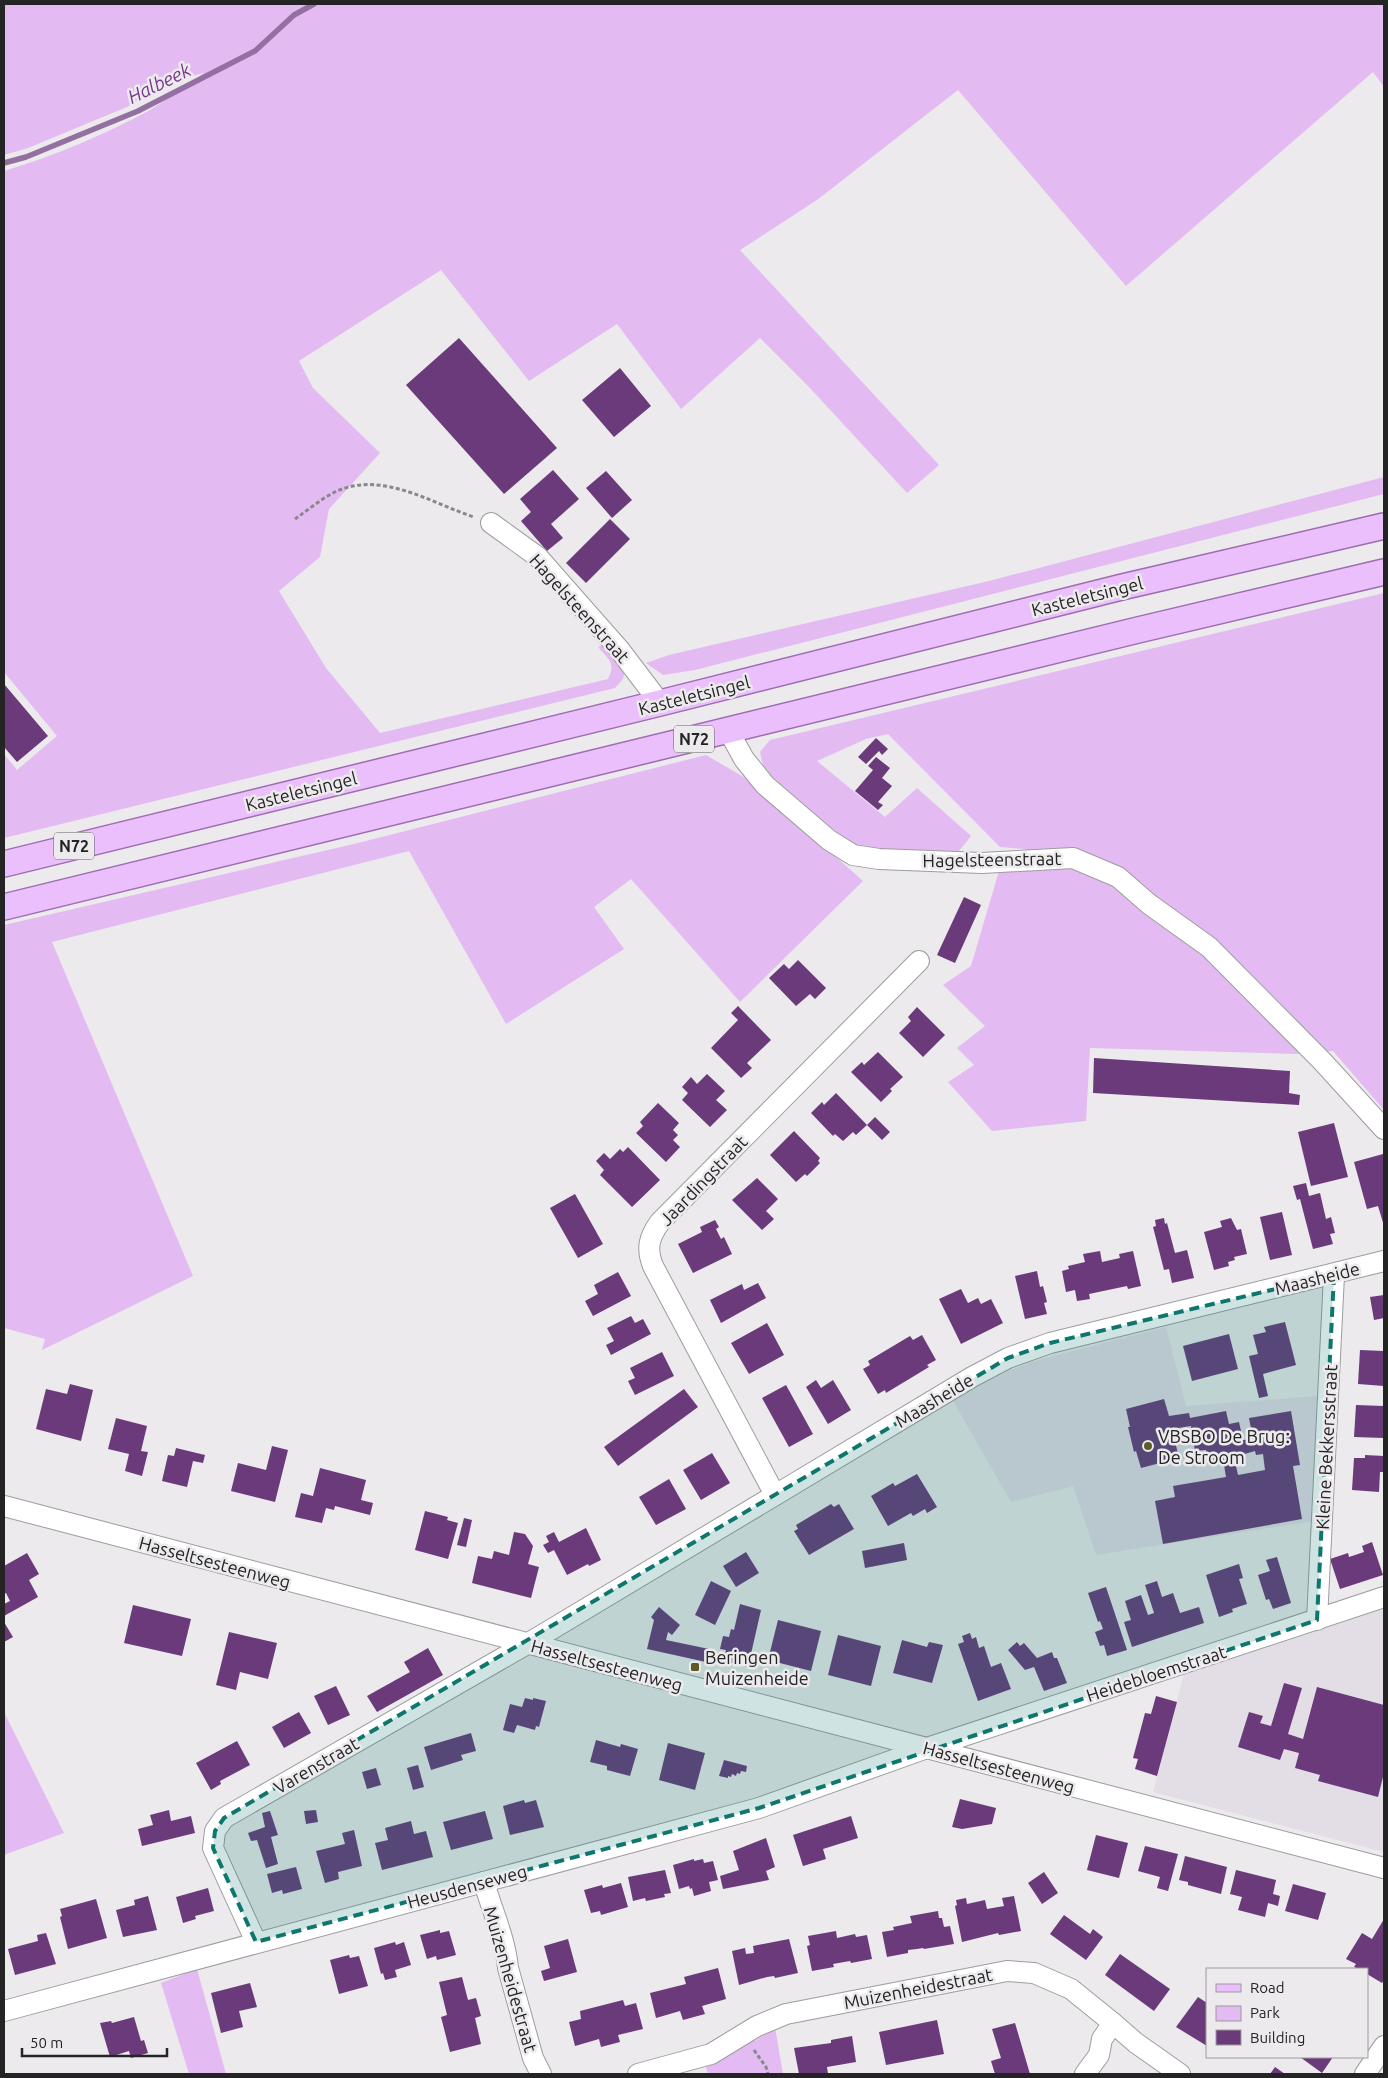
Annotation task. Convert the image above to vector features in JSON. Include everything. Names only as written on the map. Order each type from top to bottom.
[{"type":"main road","name":"Kasteletsingel","points":[[4,864],[1122,587],[1384,526]]},
{"type":"main road","name":"N72","points":[[4,907],[1384,572]]},
{"type":"street","name":"Hagelsteenstraat","points":[[491,523],[538,557],[618,649],[660,703]]},
{"type":"street","name":"Hagelsteenstraat","points":[[728,730],[744,759],[765,785],[829,840],[853,855],[879,859],[982,863],[1073,858],[1118,877],[1150,904],[1209,947],[1322,1061],[1384,1129]]},
{"type":"street","name":"Jaardingstraat","points":[[775,1495],[653,1266],[649,1249],[652,1233],[660,1222],[919,962]]},
{"type":"street","name":"Maasheide","points":[[527,1644],[972,1377],[1008,1358],[1050,1343],[1384,1262]]},
{"type":"street","name":"Kleine Bekkersstraat","points":[[1317,1620],[1334,1275]]},
{"type":"street","name":"Hasseltsesteenweg","points":[[4,1506],[1384,1868]]},
{"type":"street","name":"Heidebloemstraat","points":[[927,1748],[1384,1597]]},
{"type":"street","name":"Varenstraat","points":[[256,1942],[213,1848],[215,1830],[224,1818],[527,1644]]},
{"type":"street","name":"Heusdenseweg","points":[[4,2011],[759,1808],[927,1748]]},
{"type":"street","name":"Muizenheidestraat","points":[[484,1882],[492,1913],[498,1922],[508,1968],[533,2058],[541,2074]]},
{"type":"street","name":"Muizenheidestraat","points":[[638,2074],[711,2054],[757,2026],[786,2014],[1007,1971],[1034,1973],[1053,1980],[1071,1990],[1136,2044],[1180,2074]]},
{"type":"street","points":[[1085,2074],[1100,2055],[1102,2039],[1113,2023]]},
{"type":"street","points":[[1365,2074],[1384,2046]]},
{"type":"path","points":[[295,519],[337,491],[363,484],[392,486],[491,523]]},
{"type":"path","points":[[743,2036],[756,2052],[767,2074]]},
{"type":"highlighted area","points":[[1334,1275],[1317,1620],[759,1808],[256,1942],[213,1848],[215,1831],[224,1818],[1008,1358],[1050,1343]]},
{"type":"shaded area","name":"VBSBO De Brug: De Stroom","points":[[1166,1327],[1186,1406],[1319,1396],[1314,1521],[1096,1555],[1073,1486],[1011,1502],[953,1401],[996,1377],[1031,1362]]},
{"type":"shaded area","points":[[1384,1609],[1384,1852],[1153,1792],[1184,1674]]},
{"type":"green space","points":[[4,4],[1384,4],[1384,87],[1373,72],[1126,286],[958,90],[817,200],[740,250],[939,465],[907,493],[809,387],[760,338],[681,409],[617,324],[529,381],[441,270],[299,361],[313,388],[380,453],[329,509],[320,557],[279,591],[326,668],[380,733],[608,679],[611,665],[598,647],[607,643],[625,670],[623,679],[615,688],[4,838],[4,754],[17,770],[57,736],[4,672],[4,171],[60,152],[115,128],[150,110],[204,73],[167,82],[127,107],[28,148],[4,155]]},
{"type":"green space","points":[[1384,477],[1384,494],[695,670],[663,675],[646,663],[669,655],[989,581]]},
{"type":"green space","points":[[1384,593],[1384,1110],[1333,1051],[1298,1054],[1090,1048],[1086,1121],[992,1131],[948,1082],[974,1065],[957,1048],[985,1026],[943,985],[971,966],[999,871],[880,869],[773,778],[763,766],[760,752],[770,740]],"holes":[[[888,734],[1000,847],[1025,849],[1026,865],[998,855],[959,851],[971,836],[917,788],[885,817],[817,761],[866,739]]]},
{"type":"green space","points":[[706,755],[752,782],[863,881],[740,1002],[631,879],[594,907],[624,949],[506,1024],[409,851],[52,942],[193,1276],[42,1350],[45,1339],[4,1328],[4,925],[358,843]]},
{"type":"green space","points":[[4,1712],[64,1833],[4,1855]]},
{"type":"green space","points":[[197,1969],[226,2074],[189,2074],[161,1983]]},
{"type":"green space","points":[[775,2027],[783,2074],[708,2074],[705,2064],[751,2037],[755,2041]]},
{"type":"building","points":[[459,338],[557,448],[504,494],[406,385]]},
{"type":"building","points":[[620,368],[651,406],[614,437],[582,400]]},
{"type":"building","points":[[553,470],[579,499],[551,524],[563,538],[547,551],[521,521],[531,512],[520,499]]},
{"type":"building","points":[[606,471],[632,500],[612,518],[586,488]]},
{"type":"building","points":[[610,519],[630,539],[586,583],[566,563]]},
{"type":"building","points":[[4,684],[48,736],[17,762],[4,747]]},
{"type":"building","points":[[876,738],[888,749],[882,755],[879,751],[866,764],[858,757]]},
{"type":"building","points":[[876,757],[890,768],[882,778],[892,786],[878,802],[883,805],[878,810],[855,791],[873,770],[868,766]]},
{"type":"building","points":[[964,897],[981,905],[955,963],[937,955]]},
{"type":"building","points":[[798,960],[826,988],[815,999],[810,994],[796,1006],[769,978],[784,964],[789,969]]},
{"type":"building","points":[[738,1006],[771,1040],[747,1063],[752,1068],[741,1078],[711,1048],[738,1020],[731,1013]]},
{"type":"building","points":[[917,1007],[945,1035],[923,1057],[899,1033],[911,1021],[908,1017]]},
{"type":"building","points":[[878,1052],[903,1077],[890,1089],[892,1091],[881,1102],[851,1072],[862,1062],[864,1065]]},
{"type":"building","points":[[1094,1058],[1290,1071],[1289,1093],[1300,1095],[1299,1105],[1093,1093]]},
{"type":"building","points":[[707,1074],[725,1091],[716,1100],[727,1110],[710,1127],[682,1100],[688,1093],[682,1087],[691,1077],[697,1084]]},
{"type":"building","points":[[836,1093],[867,1125],[856,1135],[853,1132],[843,1141],[835,1134],[833,1136],[811,1113],[822,1102],[824,1105]]},
{"type":"building","points":[[658,1103],[679,1123],[673,1130],[678,1135],[673,1140],[680,1147],[666,1162],[636,1133],[643,1126],[640,1122]]},
{"type":"building","points":[[875,1117],[890,1132],[882,1140],[867,1125]]},
{"type":"building","points":[[1334,1123],[1348,1177],[1311,1186],[1298,1132]]},
{"type":"building","points":[[794,1131],[820,1158],[818,1161],[820,1163],[807,1176],[805,1174],[796,1182],[770,1155]]},
{"type":"building","points":[[628,1147],[660,1180],[632,1207],[600,1175],[604,1170],[596,1161],[604,1153],[610,1159],[620,1149],[623,1152]]},
{"type":"building","points":[[1383,1154],[1384,1226],[1378,1206],[1367,1209],[1354,1162]]},
{"type":"building","points":[[757,1178],[778,1199],[766,1211],[774,1219],[762,1230],[732,1200]]},
{"type":"building","points":[[1306,1183],[1309,1196],[1320,1193],[1326,1219],[1331,1217],[1335,1233],[1330,1234],[1333,1244],[1313,1249],[1300,1199],[1297,1200],[1293,1186]]},
{"type":"building","points":[[575,1194],[603,1244],[578,1258],[550,1208]]},
{"type":"building","points":[[1282,1212],[1292,1255],[1270,1260],[1260,1217]]},
{"type":"building","points":[[1164,1218],[1175,1253],[1187,1250],[1194,1278],[1172,1283],[1169,1269],[1164,1270],[1153,1227],[1156,1226],[1155,1220]]},
{"type":"building","points":[[1231,1218],[1237,1230],[1241,1229],[1247,1254],[1234,1257],[1235,1260],[1228,1262],[1229,1266],[1214,1270],[1204,1232],[1222,1227],[1220,1221]]},
{"type":"building","points":[[715,1220],[719,1227],[716,1229],[721,1239],[724,1237],[732,1254],[693,1273],[678,1244],[702,1232],[700,1227]]},
{"type":"building","points":[[1100,1251],[1102,1262],[1120,1258],[1119,1254],[1133,1251],[1141,1286],[1128,1289],[1127,1286],[1089,1294],[1090,1299],[1077,1301],[1075,1290],[1066,1292],[1062,1271],[1069,1269],[1068,1266],[1085,1262],[1083,1254]]},
{"type":"building","points":[[1037,1271],[1040,1287],[1043,1286],[1047,1302],[1044,1303],[1047,1314],[1025,1319],[1015,1276]]},
{"type":"building","points":[[618,1272],[631,1296],[593,1316],[585,1301],[598,1294],[594,1285]]},
{"type":"building","points":[[758,1283],[766,1298],[721,1323],[710,1300],[742,1284],[744,1290]]},
{"type":"building","points":[[961,1289],[968,1303],[978,1298],[981,1304],[991,1299],[1003,1323],[961,1344],[939,1299]]},
{"type":"building","points":[[1384,1295],[1384,1318],[1374,1320],[1370,1297]]},
{"type":"building","points":[[631,1316],[635,1323],[643,1319],[651,1334],[611,1355],[606,1345],[614,1341],[607,1328]]},
{"type":"building","points":[[1285,1322],[1296,1365],[1263,1374],[1268,1396],[1259,1398],[1249,1356],[1258,1354],[1253,1335],[1266,1332],[1264,1327]]},
{"type":"building","points":[[767,1323],[784,1355],[749,1374],[731,1343]]},
{"type":"building","points":[[1229,1334],[1238,1369],[1192,1381],[1183,1346]]},
{"type":"building","points":[[922,1335],[936,1360],[927,1365],[929,1367],[886,1393],[885,1390],[878,1394],[863,1369],[870,1365],[868,1361],[910,1336],[913,1340]]},
{"type":"building","points":[[1360,1350],[1384,1351],[1384,1386],[1358,1384]]},
{"type":"building","points":[[662,1352],[674,1376],[635,1395],[628,1381],[635,1378],[630,1368]]},
{"type":"building","points":[[816,1380],[821,1388],[833,1380],[851,1410],[828,1424],[806,1387]]},
{"type":"building","points":[[70,1384],[93,1390],[81,1441],[36,1429],[46,1389],[67,1394]]},
{"type":"building","points":[[786,1385],[813,1434],[789,1447],[762,1398]]},
{"type":"building","points":[[684,1389],[698,1407],[618,1466],[604,1447]]},
{"type":"building","points":[[1164,1399],[1169,1416],[1189,1413],[1190,1418],[1226,1411],[1229,1424],[1239,1422],[1243,1440],[1253,1439],[1249,1418],[1291,1411],[1300,1465],[1293,1466],[1302,1519],[1163,1544],[1155,1501],[1175,1497],[1173,1486],[1226,1477],[1223,1459],[1208,1462],[1206,1450],[1195,1451],[1191,1426],[1172,1429],[1179,1458],[1141,1468],[1136,1451],[1134,1452],[1126,1409]],"holes":[[[1255,1451],[1256,1455],[1263,1454],[1265,1470],[1238,1475],[1234,1457]]]},
{"type":"building","points":[[1356,1405],[1384,1406],[1384,1438],[1354,1437]]},
{"type":"building","points":[[116,1418],[147,1426],[141,1451],[148,1452],[142,1476],[125,1471],[129,1454],[108,1449]]},
{"type":"building","points":[[272,1446],[288,1450],[275,1502],[231,1491],[238,1463],[266,1470]]},
{"type":"building","points":[[176,1448],[205,1455],[203,1463],[193,1461],[187,1487],[162,1481],[168,1455],[174,1456]]},
{"type":"building","points":[[712,1453],[730,1483],[701,1500],[683,1470]]},
{"type":"building","points":[[1365,1455],[1384,1456],[1384,1472],[1380,1472],[1379,1492],[1352,1490],[1354,1458],[1365,1458]]},
{"type":"building","points":[[320,1468],[366,1480],[361,1500],[373,1503],[370,1515],[335,1506],[334,1510],[326,1508],[322,1523],[295,1517],[301,1493],[313,1496]]},
{"type":"building","points":[[917,1474],[937,1507],[927,1513],[925,1509],[913,1516],[911,1513],[888,1526],[871,1496],[893,1483],[895,1486]]},
{"type":"building","points":[[669,1479],[686,1509],[656,1525],[639,1497]]},
{"type":"building","points":[[831,1504],[834,1507],[839,1504],[854,1529],[809,1555],[794,1531],[798,1529],[796,1525]]},
{"type":"building","points":[[425,1511],[448,1517],[447,1520],[458,1523],[448,1559],[415,1550]]},
{"type":"building","points":[[464,1518],[472,1520],[466,1547],[457,1545]]},
{"type":"building","points":[[586,1528],[601,1560],[589,1566],[588,1564],[567,1575],[554,1550],[548,1553],[543,1545],[549,1542],[546,1536],[554,1532],[559,1542]]},
{"type":"building","points":[[514,1532],[525,1534],[533,1546],[528,1564],[539,1567],[531,1598],[472,1583],[478,1556],[492,1559],[494,1551],[509,1555]]},
{"type":"building","points":[[1372,1542],[1383,1575],[1340,1589],[1330,1559],[1348,1553],[1349,1557],[1364,1552],[1362,1546]]},
{"type":"building","points":[[904,1543],[907,1560],[865,1568],[862,1551]]},
{"type":"building","points":[[746,1552],[759,1573],[736,1587],[723,1566]]},
{"type":"building","points":[[27,1553],[39,1574],[29,1580],[38,1597],[4,1616],[4,1604],[10,1601],[6,1593],[4,1594],[4,1566]]},
{"type":"building","points":[[1277,1557],[1291,1603],[1273,1609],[1269,1599],[1266,1600],[1258,1575],[1270,1571],[1266,1560]]},
{"type":"building","points":[[1239,1564],[1243,1578],[1239,1579],[1247,1604],[1232,1609],[1233,1612],[1219,1617],[1206,1575]]},
{"type":"building","points":[[711,1581],[731,1591],[715,1625],[695,1615]]},
{"type":"building","points":[[1157,1581],[1162,1597],[1173,1593],[1180,1613],[1199,1607],[1204,1623],[1132,1647],[1124,1622],[1131,1620],[1125,1601],[1141,1595],[1148,1615],[1154,1613],[1145,1585]]},
{"type":"building","points":[[1106,1587],[1127,1650],[1107,1656],[1104,1645],[1100,1646],[1095,1632],[1103,1629],[1100,1621],[1098,1622],[1088,1593]]},
{"type":"building","points":[[740,1604],[761,1610],[748,1667],[723,1661],[726,1650],[720,1649],[723,1636],[729,1637],[731,1629],[734,1630]]},
{"type":"building","points":[[133,1605],[191,1619],[182,1656],[124,1643]]},
{"type":"building","points":[[659,1607],[680,1625],[672,1635],[668,1632],[666,1640],[709,1649],[706,1662],[647,1649],[654,1620],[651,1617]]},
{"type":"building","points":[[778,1620],[821,1631],[811,1671],[768,1660]]},
{"type":"building","points":[[4,1622],[13,1637],[4,1642]]},
{"type":"building","points":[[229,1632],[277,1643],[268,1679],[240,1672],[236,1690],[216,1685]]},
{"type":"building","points":[[970,1633],[972,1639],[976,1637],[979,1648],[984,1646],[991,1667],[1001,1663],[1011,1689],[978,1701],[958,1644],[964,1642],[962,1636]]},
{"type":"building","points":[[838,1635],[881,1646],[871,1686],[828,1675]]},
{"type":"building","points":[[902,1640],[927,1647],[929,1642],[943,1645],[932,1683],[893,1673]]},
{"type":"building","points":[[1017,1642],[1020,1646],[1024,1643],[1037,1658],[1052,1652],[1054,1658],[1057,1658],[1067,1683],[1044,1691],[1034,1667],[1025,1670],[1008,1650]]},
{"type":"building","points":[[428,1648],[443,1675],[377,1712],[367,1696],[410,1672],[404,1662]]},
{"type":"building","points":[[1284,1683],[1302,1688],[1288,1734],[1303,1739],[1317,1687],[1384,1705],[1384,1773],[1378,1797],[1318,1781],[1320,1775],[1295,1768],[1299,1753],[1284,1749],[1280,1760],[1238,1747],[1249,1712],[1263,1716],[1260,1723],[1271,1726]]},
{"type":"building","points":[[336,1686],[350,1715],[328,1725],[314,1696]]},
{"type":"building","points":[[1156,1696],[1177,1702],[1157,1776],[1135,1769],[1138,1759],[1133,1758],[1145,1713],[1151,1714]]},
{"type":"building","points":[[525,1698],[546,1701],[539,1727],[536,1726],[535,1730],[517,1725],[514,1733],[503,1730],[510,1704],[522,1707]]},
{"type":"building","points":[[299,1712],[311,1733],[284,1748],[272,1727]]},
{"type":"building","points":[[471,1733],[476,1751],[461,1755],[463,1760],[431,1770],[424,1747]]},
{"type":"building","points":[[596,1740],[620,1747],[621,1744],[638,1749],[630,1776],[607,1770],[607,1766],[590,1762]]},
{"type":"building","points":[[237,1741],[250,1765],[220,1781],[221,1784],[211,1790],[196,1763]]},
{"type":"building","points":[[668,1743],[705,1753],[695,1790],[659,1780]]},
{"type":"building","points":[[724,1760],[747,1766],[746,1772],[741,1771],[736,1776],[732,1774],[728,1778],[719,1776]]},
{"type":"building","points":[[418,1765],[424,1787],[413,1790],[407,1768]]},
{"type":"building","points":[[376,1768],[381,1785],[367,1789],[362,1772]]},
{"type":"building","points":[[960,1799],[996,1808],[992,1824],[962,1829],[952,1827]]},
{"type":"building","points":[[524,1800],[525,1803],[536,1800],[544,1827],[510,1835],[503,1806]]},
{"type":"building","points":[[169,1810],[171,1821],[191,1816],[195,1833],[142,1846],[138,1829],[153,1825],[150,1815]]},
{"type":"building","points":[[316,1810],[318,1822],[306,1824],[304,1811]]},
{"type":"building","points":[[270,1811],[278,1835],[271,1837],[278,1864],[266,1868],[257,1840],[251,1841],[248,1833],[265,1827],[262,1813]]},
{"type":"building","points":[[485,1811],[493,1839],[451,1850],[443,1822]]},
{"type":"building","points":[[851,1816],[858,1838],[823,1849],[826,1859],[803,1866],[793,1835]]},
{"type":"building","points":[[411,1821],[414,1834],[426,1831],[433,1857],[382,1870],[375,1843],[388,1840],[385,1828]]},
{"type":"building","points":[[354,1830],[362,1866],[338,1872],[339,1879],[325,1883],[316,1851],[345,1844],[342,1833]]},
{"type":"building","points":[[1096,1835],[1128,1843],[1119,1878],[1087,1870]]},
{"type":"building","points":[[766,1838],[775,1867],[766,1871],[769,1880],[723,1889],[720,1876],[739,1870],[733,1851]]},
{"type":"building","points":[[1145,1846],[1178,1854],[1168,1891],[1157,1888],[1160,1877],[1138,1871]]},
{"type":"building","points":[[1185,1856],[1227,1867],[1221,1894],[1188,1885],[1188,1882],[1179,1880]]},
{"type":"building","points":[[694,1859],[694,1861],[703,1859],[704,1863],[713,1861],[718,1880],[709,1882],[711,1891],[694,1896],[692,1888],[690,1889],[689,1886],[679,1889],[673,1865]]},
{"type":"building","points":[[296,1867],[302,1889],[283,1894],[282,1890],[272,1893],[267,1874]]},
{"type":"building","points":[[665,1870],[671,1893],[664,1894],[665,1897],[646,1901],[645,1898],[633,1901],[628,1877]]},
{"type":"building","points":[[1236,1870],[1276,1880],[1273,1894],[1280,1896],[1278,1906],[1268,1903],[1265,1917],[1238,1910],[1242,1897],[1230,1894]]},
{"type":"building","points":[[1044,1872],[1058,1893],[1042,1904],[1028,1883]]},
{"type":"building","points":[[621,1883],[628,1907],[601,1915],[600,1911],[591,1913],[584,1890],[602,1885],[603,1888]]},
{"type":"building","points":[[1293,1884],[1326,1893],[1318,1920],[1285,1911]]},
{"type":"building","points":[[208,1888],[214,1911],[195,1916],[196,1919],[183,1923],[176,1897]]},
{"type":"building","points":[[148,1896],[157,1930],[123,1937],[116,1910],[135,1905],[134,1900]]},
{"type":"building","points":[[1014,1896],[1021,1931],[999,1935],[998,1933],[962,1942],[955,1906],[957,1905],[956,1900],[966,1898],[967,1904],[985,1900],[987,1909],[1004,1906],[1002,1898]]},
{"type":"building","points":[[96,1899],[107,1938],[68,1949],[60,1917],[62,1916],[60,1909]]},
{"type":"building","points":[[938,1911],[939,1918],[942,1918],[944,1927],[950,1926],[954,1944],[908,1950],[908,1953],[887,1957],[882,1932],[894,1930],[893,1927],[912,1923],[910,1916]]},
{"type":"building","points":[[1064,1915],[1090,1934],[1093,1929],[1103,1937],[1086,1960],[1050,1934]]},
{"type":"building","points":[[1384,1919],[1384,1980],[1382,1983],[1368,1975],[1368,1968],[1354,1967],[1356,1964],[1346,1959],[1362,1933],[1372,1939]]},
{"type":"building","points":[[440,1930],[440,1933],[449,1931],[456,1955],[437,1960],[436,1956],[427,1959],[420,1935]]},
{"type":"building","points":[[836,1931],[837,1938],[855,1934],[856,1937],[867,1935],[872,1959],[833,1964],[834,1967],[812,1971],[807,1946],[810,1945],[808,1936]]},
{"type":"building","points":[[46,1933],[56,1964],[15,1975],[8,1949],[38,1941],[37,1935]]},
{"type":"building","points":[[568,1939],[577,1972],[544,1981],[541,1971],[550,1968],[544,1946]]},
{"type":"building","points":[[789,1939],[798,1973],[775,1978],[774,1976],[767,1977],[739,1985],[732,1951],[745,1948],[746,1954],[754,1953],[753,1946]]},
{"type":"building","points":[[395,1942],[396,1945],[404,1942],[411,1965],[395,1970],[397,1977],[385,1980],[383,1973],[381,1974],[374,1948]]},
{"type":"building","points":[[1120,1954],[1170,1989],[1154,2011],[1105,1975]]},
{"type":"building","points":[[349,1955],[350,1958],[359,1956],[368,1986],[339,1994],[330,1960]]},
{"type":"building","points":[[718,1968],[726,1999],[702,2006],[705,2014],[683,2020],[680,2011],[656,2018],[650,1993],[686,1984],[684,1977]]},
{"type":"building","points":[[462,1977],[468,2000],[476,1998],[481,2016],[475,2018],[481,2044],[450,2052],[441,2017],[447,2015],[439,1982]]},
{"type":"building","points":[[250,1983],[257,2007],[239,2011],[243,2027],[221,2033],[211,1993]]},
{"type":"building","points":[[1198,1997],[1206,2002],[1206,2045],[1176,2027]]},
{"type":"building","points":[[623,2000],[625,2006],[636,2003],[643,2029],[618,2035],[620,2042],[601,2047],[599,2039],[575,2046],[569,2022],[581,2019],[580,2011]]},
{"type":"building","points":[[134,2017],[141,2041],[144,2040],[148,2053],[131,2058],[129,2051],[110,2057],[100,2023],[111,2021],[112,2023]]},
{"type":"building","points":[[937,2020],[944,2054],[886,2065],[879,2032]]},
{"type":"building","points":[[1015,2023],[1030,2074],[995,2074],[991,2061],[1001,2058],[992,2029]]},
{"type":"building","points":[[852,2036],[856,2062],[827,2067],[828,2074],[799,2074],[794,2048],[831,2043],[831,2040]]},
{"type":"building","points":[[1301,2058],[1332,2058],[1322,2073]]},
{"type":"building","points":[[1275,2067],[1285,2074],[1270,2074]]},
{"type":"waterway","name":"Halbeek","points":[[4,163],[26,157],[138,111],[255,51],[294,15],[314,4]]},
{"type":"place","name":"VBSBO De Brug: De Stroom","points":[[1148,1446]]},
{"type":"place","name":"Beringen Muizenheide","points":[[695,1667]]}]
